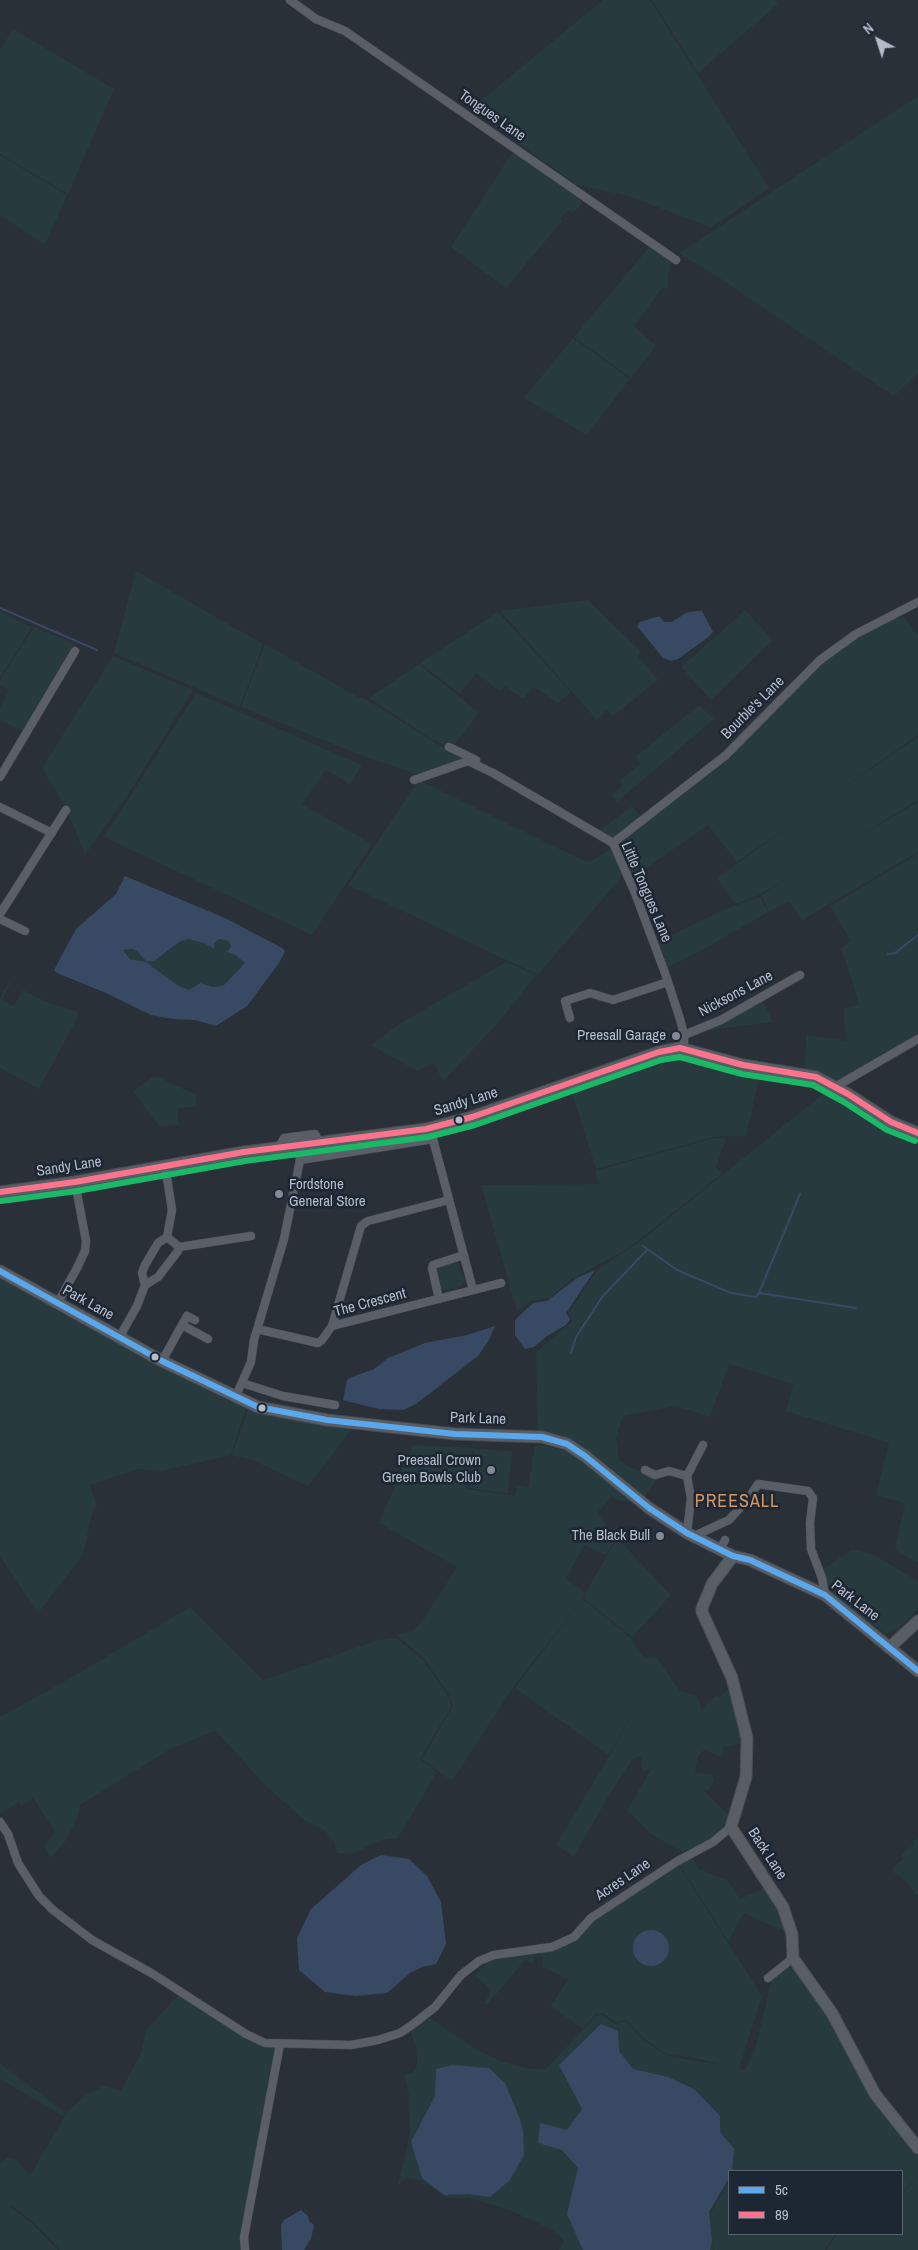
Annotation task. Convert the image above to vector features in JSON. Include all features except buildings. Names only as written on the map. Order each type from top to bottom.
[{"type":"main road","name":"Sandy Lane","points":[[0,1192],[75,1182],[165,1165],[279,1147],[432,1134],[472,1117],[659,1052],[684,1048],[743,1065],[802,1073],[816,1077],[836,1087],[891,1122],[918,1133]]},
{"type":"main road","name":"Park Lane","points":[[0,1271],[162,1361],[235,1398],[268,1410],[327,1420],[454,1434],[542,1437],[560,1442],[576,1449],[649,1508],[691,1535],[723,1545],[733,1556],[750,1560],[825,1595],[918,1671]]},
{"type":"main road","name":"Back Lane","points":[[733,1556],[712,1584],[702,1608],[702,1612],[732,1678],[747,1738],[746,1777],[731,1827],[783,1907],[792,1934],[793,1958]]},
{"type":"main road","points":[[889,1648],[918,1621]]},
{"type":"main road","points":[[793,1958],[832,2014],[875,2094],[918,2148]]},
{"type":"street","name":"Tongues Lane","points":[[290,0],[316,19],[350,34],[676,260]]},
{"type":"street","name":"Bourble's Lane","points":[[613,843],[726,754],[820,660],[856,634],[918,602]]},
{"type":"street","points":[[0,777],[75,651]]},
{"type":"street","points":[[449,747],[522,785],[539,800]]},
{"type":"street","name":"Little Tongues Lane","points":[[414,780],[468,761],[613,843],[635,893],[668,982],[684,1035],[684,1048]]},
{"type":"street","points":[[0,807],[52,833]]},
{"type":"street","points":[[0,914],[66,810]]},
{"type":"street","points":[[0,919],[25,931]]},
{"type":"street","name":"Nicksons Lane","points":[[684,1035],[728,1016],[800,975]]},
{"type":"street","points":[[570,1018],[565,1001],[590,993],[613,1000],[668,982]]},
{"type":"street","points":[[836,1087],[918,1039]]},
{"type":"street","points":[[279,1147],[284,1138],[315,1134],[320,1143]]},
{"type":"street","points":[[432,1134],[473,1290]]},
{"type":"street","name":"Sandy Lane","points":[[300,1160],[432,1134]]},
{"type":"street","points":[[235,1398],[251,1362],[257,1328],[284,1239],[300,1160],[299,1145]]},
{"type":"street","points":[[145,1285],[142,1273],[145,1265],[158,1243],[168,1236],[172,1210],[165,1165]]},
{"type":"street","points":[[58,1304],[77,1268],[86,1241],[75,1182]]},
{"type":"street","points":[[332,1326],[360,1229],[364,1223],[449,1200]]},
{"type":"street","points":[[168,1236],[179,1247]]},
{"type":"street","points":[[179,1247],[251,1236]]},
{"type":"street","points":[[119,1338],[145,1285],[164,1271],[179,1247]]},
{"type":"street","points":[[439,1299],[432,1268],[434,1265],[464,1255]]},
{"type":"street","name":"The Crescent","points":[[257,1328],[318,1343],[332,1326],[501,1283]]},
{"type":"street","points":[[162,1361],[187,1316],[195,1320]]},
{"type":"street","points":[[182,1326],[208,1340]]},
{"type":"street","points":[[242,1382],[283,1396],[335,1405]]},
{"type":"street","points":[[703,1445],[687,1476],[691,1498],[691,1535],[729,1520],[758,1484],[808,1492],[814,1498],[810,1523],[811,1549],[822,1578],[825,1595]]},
{"type":"street","points":[[645,1470],[655,1475],[669,1471],[687,1476]]},
{"type":"street","name":"Acres Lane","points":[[0,1822],[8,1834],[18,1863],[39,1896],[53,1910],[92,1940],[153,1974],[246,2034],[265,2043],[351,2045],[378,2040],[400,2033],[435,2007],[461,1975],[479,1961],[494,1954],[552,1947],[574,1937],[591,1918],[676,1862],[713,1842],[731,1827]]},
{"type":"street","points":[[768,1978],[793,1958]]},
{"type":"street","points":[[246,2250],[244,2237],[280,2044]]},
{"type":"green space","points":[[603,0],[650,0],[769,188],[711,228],[629,196],[577,185],[471,109]]},
{"type":"green space","points":[[652,0],[775,0],[778,4],[698,73]]},
{"type":"green space","points":[[13,29],[114,89],[68,194],[0,154],[0,50]]},
{"type":"green space","points":[[918,96],[918,373],[894,396],[715,275],[679,253]]},
{"type":"green space","points":[[514,150],[577,194],[582,204],[573,213],[568,210],[560,218],[562,221],[506,288],[451,247]]},
{"type":"green space","points":[[0,155],[67,195],[45,245],[0,215]]},
{"type":"green space","points":[[651,245],[671,260],[667,289],[663,287],[634,326],[656,346],[631,378],[574,337]]},
{"type":"green space","points":[[573,338],[630,379],[587,435],[524,398]]},
{"type":"green space","points":[[136,571],[263,644],[240,707],[114,653]]},
{"type":"green space","points":[[588,600],[640,651],[638,656],[658,680],[613,716],[607,710],[597,720],[500,611]]},
{"type":"green space","points":[[745,610],[773,640],[711,700],[681,667]]},
{"type":"green space","points":[[0,612],[32,627],[0,678]]},
{"type":"green space","points":[[498,612],[571,692],[558,703],[534,687],[523,699],[505,686],[500,691],[476,673],[460,694],[420,663]]},
{"type":"green space","points":[[904,617],[918,635],[918,735],[841,789],[918,737],[918,800],[851,841],[918,802],[918,852],[802,920],[789,901],[769,912],[761,895],[790,877],[759,895],[735,904],[717,878],[792,824],[737,862],[708,825],[632,878],[618,846],[620,842],[729,756],[817,665],[858,635],[887,619]]},
{"type":"green space","points":[[34,627],[74,644],[22,731],[0,720],[0,707],[9,690],[0,685],[0,680]]},
{"type":"green space","points":[[265,644],[358,697],[366,699],[437,744],[466,757],[417,774],[368,758],[241,707]]},
{"type":"green space","points":[[113,656],[193,690],[131,790],[85,855],[67,809],[42,768]]},
{"type":"green space","points":[[419,664],[479,713],[455,744],[449,741],[447,746],[431,739],[369,698]]},
{"type":"green space","points":[[196,693],[362,765],[350,784],[326,770],[302,804],[372,844],[312,935],[104,837]]},
{"type":"green space","points":[[699,705],[714,719],[617,802],[611,795],[623,785],[619,781],[640,764],[635,757]]},
{"type":"green space","points":[[419,780],[580,859],[590,862],[613,847],[623,875],[538,975],[348,885]]},
{"type":"green space","points":[[632,806],[642,818],[616,838],[610,839],[599,831]]},
{"type":"green space","points":[[918,854],[918,1034],[839,1081],[805,1069],[806,1035],[847,1041],[843,1009],[859,1004],[846,961],[840,949],[851,941],[830,906]]},
{"type":"green space","points":[[760,897],[768,912],[699,952],[668,967],[658,941],[726,909]]},
{"type":"green space","points":[[189,939],[214,948],[214,943],[219,939],[228,941],[231,946],[227,951],[245,963],[224,985],[213,987],[200,983],[189,990],[177,985],[146,962],[130,959],[123,950],[127,948],[137,951],[146,961],[164,955],[181,941]]},
{"type":"green space","points":[[506,962],[536,975],[499,1022],[443,1081],[434,1063],[417,1071],[371,1045],[401,1023]]},
{"type":"green space","points":[[9,982],[2,1000],[13,1006],[23,990],[49,1003],[78,1012],[79,1015],[39,1089],[0,1068],[0,998]]},
{"type":"green space","points":[[763,1002],[773,1022],[711,1030],[708,1028]]},
{"type":"green space","points":[[681,1054],[761,1070],[746,1136],[715,1137],[596,1169],[570,1087],[658,1058]]},
{"type":"green space","points":[[159,1077],[196,1095],[197,1106],[177,1109],[179,1125],[160,1127],[133,1091],[151,1078]]},
{"type":"green space","points":[[828,1090],[888,1128],[918,1143],[918,1563],[895,1550],[905,1503],[876,1495],[889,1443],[786,1411],[793,1384],[729,1364],[710,1417],[676,1406],[623,1416],[616,1437],[619,1459],[629,1467],[648,1474],[656,1480],[644,1499],[538,1433],[536,1352],[572,1321],[568,1314],[597,1270],[639,1242]]},
{"type":"green space","points":[[714,1138],[726,1138],[716,1167],[722,1174],[629,1248],[571,1280],[549,1298],[531,1301],[517,1311],[481,1185],[599,1184],[595,1171]]},
{"type":"green space","points":[[458,1262],[464,1279],[463,1283],[460,1287],[442,1290],[435,1270],[437,1267]]},
{"type":"green space","points":[[0,1277],[64,1315],[246,1408],[231,1455],[161,1471],[139,1469],[90,1485],[97,1507],[93,1509],[83,1555],[38,1613],[0,1556]]},
{"type":"green space","points":[[249,1408],[305,1421],[352,1429],[308,1486],[254,1461],[232,1455]]},
{"type":"green space","points":[[413,1445],[473,1448],[467,1489],[515,1496],[517,1485],[528,1487],[535,1445],[547,1446],[576,1454],[635,1501],[620,1501],[612,1497],[597,1513],[616,1538],[605,1555],[584,1545],[566,1579],[585,1592],[583,1599],[514,1686],[452,1781],[422,1759],[453,1706],[449,1695],[424,1658],[396,1635],[413,1631],[423,1620],[457,1567],[379,1523]]},
{"type":"green space","name":"Preesall Crown Green Bowls Club","points":[[474,1449],[512,1451],[508,1494],[469,1488]]},
{"type":"green space","points":[[617,1538],[671,1595],[632,1637],[584,1599],[586,1592]]},
{"type":"green space","points":[[853,1549],[874,1555],[918,1581],[918,1609],[902,1625],[886,1634],[832,1596],[823,1572],[828,1566]]},
{"type":"green space","points":[[583,1599],[632,1639],[636,1649],[646,1659],[650,1657],[658,1659],[680,1691],[697,1696],[702,1710],[709,1701],[716,1696],[719,1697],[731,1687],[739,1718],[742,1743],[723,1748],[724,1753],[720,1757],[705,1749],[698,1756],[695,1773],[711,1774],[714,1779],[709,1790],[702,1789],[730,1817],[722,1830],[712,1838],[691,1849],[682,1852],[651,1834],[627,1810],[652,1768],[644,1772],[641,1766],[642,1760],[639,1756],[633,1759],[608,1797],[574,1856],[556,1845],[611,1753],[632,1713],[609,1755],[515,1688]]},
{"type":"green space","points":[[190,1607],[263,1680],[378,1640],[396,1638],[423,1660],[448,1696],[451,1707],[420,1759],[437,1772],[398,1838],[380,1840],[352,1854],[337,1853],[334,1842],[324,1830],[304,1820],[264,1784],[216,1731],[172,1748],[80,1805],[77,1818],[66,1840],[50,1858],[44,1846],[55,1832],[33,1798],[22,1806],[19,1802],[0,1814],[0,1717],[74,1676]]},
{"type":"green space","points":[[918,1837],[917,1896],[907,1882],[891,1870],[904,1858],[901,1855],[914,1844],[913,1841]]},
{"type":"green space","points":[[691,1857],[699,1869],[727,1880],[740,1899],[768,1886],[790,1934],[744,1913],[728,1941],[679,1864]]},
{"type":"green space","points":[[678,1864],[762,1996],[739,2068],[745,2070],[755,2050],[772,1978],[790,1963],[798,1971],[918,2151],[918,2176],[903,2191],[903,2170],[728,2170],[728,2182],[710,2212],[711,2219],[711,2212],[728,2184],[728,2235],[834,2235],[825,2250],[714,2250],[714,2236],[713,2250],[559,2250],[564,2240],[551,2229],[512,2211],[470,2198],[448,2198],[422,2181],[407,2178],[398,2185],[410,2134],[409,2096],[404,2074],[412,2073],[416,2069],[417,2060],[416,2045],[410,2030],[429,2017],[475,2049],[503,2062],[531,2069],[546,2069],[597,2015],[602,2015],[615,2024],[626,2021],[642,2039],[668,2056],[720,2065],[692,2057],[668,2055],[643,2038],[626,2020],[616,2022],[603,2013],[596,2014],[583,2029],[551,2006],[568,1979],[542,1966],[543,1957],[534,1956],[533,1963],[525,1960],[487,2005],[484,2002],[489,1996],[491,1989],[475,1976],[480,1969],[496,1958],[543,1952],[573,1943],[596,1918]]},
{"type":"green space","points":[[179,1994],[277,2048],[269,2075],[263,2129],[254,2173],[248,2176],[252,2189],[243,2250],[60,2250],[33,2222],[12,2206],[33,2224],[58,2250],[0,2250],[0,2164],[8,2157],[17,2160],[30,2175],[68,2111],[86,2095],[104,2086],[121,2090],[141,2054],[146,2030]]},
{"type":"green space","points":[[0,2064],[65,2112],[63,2116],[0,2079]]},
{"type":"green space","points":[[918,2178],[918,2250],[827,2250],[836,2235],[903,2235],[903,2193]]},
{"type":"water","points":[[702,611],[713,632],[678,659],[671,661],[663,658],[637,626],[640,622],[656,617],[660,617],[664,622],[672,622],[686,613]]},
{"type":"water","points":[[125,876],[227,919],[285,951],[279,963],[247,1006],[216,1026],[195,1020],[151,1015],[54,970],[76,929],[116,894]],"holes":[[[189,939],[206,944],[214,949],[214,943],[219,939],[228,941],[231,946],[227,952],[235,955],[245,963],[224,985],[213,987],[200,983],[189,990],[177,985],[146,962],[130,959],[123,950],[132,949],[137,951],[146,961],[154,961],[181,941]]]},
{"type":"water","points":[[595,1270],[566,1313],[570,1319],[566,1325],[547,1336],[534,1347],[525,1349],[515,1335],[515,1320],[533,1303],[547,1301],[577,1278]]},
{"type":"water","points":[[495,1326],[489,1340],[478,1356],[416,1404],[403,1410],[379,1409],[343,1400],[347,1380],[374,1369],[388,1358],[425,1343],[467,1335]]},
{"type":"water","points":[[381,1855],[409,1859],[427,1876],[441,1902],[446,1944],[436,1964],[422,1967],[410,1973],[387,1993],[355,1996],[325,1992],[299,1970],[297,1938],[311,1909],[361,1865]]},
{"type":"water","points":[[651,1930],[663,1936],[669,1948],[663,1960],[651,1966],[639,1960],[633,1948],[639,1936]]},
{"type":"water","points":[[601,2024],[618,2031],[619,2051],[633,2069],[668,2077],[694,2089],[720,2116],[720,2132],[734,2149],[732,2170],[728,2170],[728,2180],[709,2212],[712,2241],[710,2250],[583,2250],[567,2214],[578,2168],[562,2150],[538,2143],[540,2123],[567,2130],[582,2109],[559,2065]]},
{"type":"water","points":[[452,2065],[489,2068],[505,2083],[520,2119],[523,2131],[524,2155],[510,2180],[490,2197],[468,2194],[444,2195],[422,2178],[411,2142],[435,2096],[436,2069]]},
{"type":"water","points":[[301,2210],[314,2225],[311,2239],[304,2250],[282,2250],[281,2225],[284,2220]]},
{"type":"waterway","points":[[0,608],[97,650]]},
{"type":"waterway","points":[[888,954],[895,953],[918,935]]},
{"type":"waterway","points":[[759,1293],[800,1194]]},
{"type":"waterway","points":[[643,1246],[677,1270],[731,1293],[756,1297],[759,1293],[856,1308]]},
{"type":"waterway","points":[[571,1353],[576,1337],[602,1297],[647,1250]]},
{"type":"transit line","name":"89","points":[[0,1192],[75,1182],[244,1152],[426,1129],[472,1117],[659,1052],[680,1048],[743,1065],[816,1077],[848,1094],[891,1122],[918,1133]]},
{"type":"transit line","points":[[1,1201],[77,1191],[245,1161],[428,1137],[475,1125],[661,1060],[680,1057],[742,1074],[813,1085],[844,1102],[887,1130],[915,1141]]},
{"type":"transit line","name":"5c","points":[[0,1271],[162,1361],[258,1407],[327,1420],[455,1434],[542,1437],[567,1444],[585,1456],[649,1508],[687,1533],[733,1556],[750,1560],[825,1595],[918,1671]]},
{"type":"place","name":"Preesall Garage","points":[[676,1036]]},
{"type":"place","name":"Fordstone General Store","points":[[279,1194]]},
{"type":"place","name":"Preesall Crown Green Bowls Club","points":[[491,1470]]},
{"type":"place","name":"The Black Bull","points":[[660,1536]]},
{"type":"district","name":"PREESALL","points":[[737,1502]]}]
